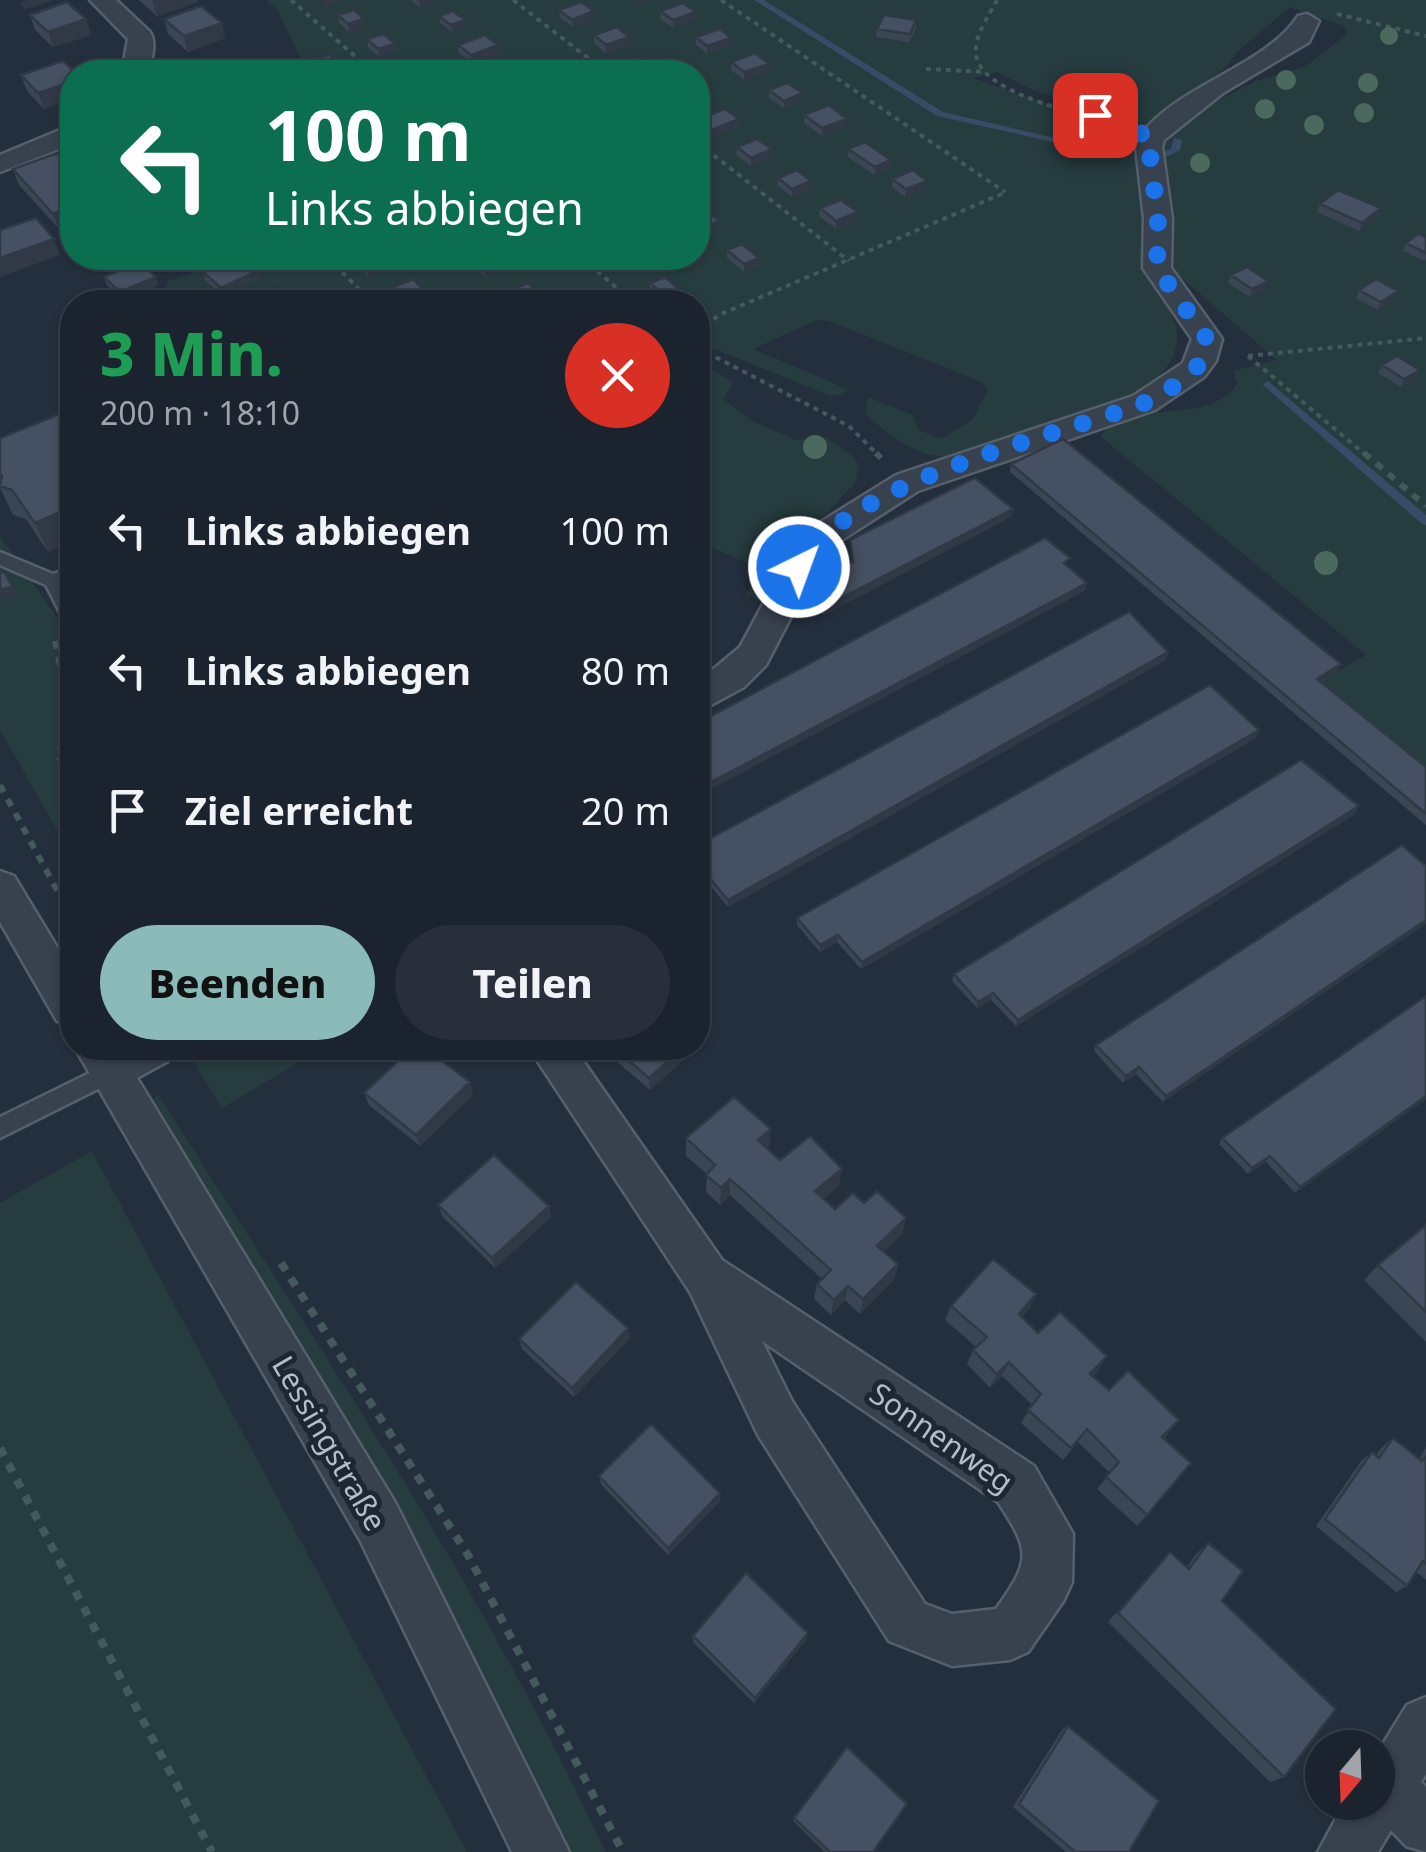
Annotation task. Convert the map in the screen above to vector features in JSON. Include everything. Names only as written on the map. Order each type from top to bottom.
[{"type":"street","points":[[102,0],[141,37],[140,60]]},
{"type":"street","points":[[710,691],[753,656],[812,543],[906,483],[1144,403],[1172,388],[1199,365],[1207,352],[1207,339],[1157,268],[1158,219],[1149,147],[1152,138],[1214,88],[1300,37],[1318,16]]},
{"type":"street","points":[[0,164],[60,140]]},
{"type":"street","points":[[0,887],[60,988]]},
{"type":"street","name":"Lessingstraße","points":[[103,1060],[378,1522],[541,1852]]},
{"type":"street","name":"Sonnenweg","points":[[558,1060],[706,1276],[774,1418],[908,1623],[952,1640],[1010,1634],[1046,1582],[1048,1534],[1016,1484],[706,1276]]},
{"type":"street","points":[[1395,1776],[1426,1724]]},
{"type":"street","points":[[1395,1795],[1426,1826]]},
{"type":"street","points":[[1346,1852],[1367,1820]]},
{"type":"lane","points":[[0,558],[52,580],[60,578]]},
{"type":"lane","points":[[52,580],[60,602]]},
{"type":"lane","points":[[0,1128],[103,1060]]},
{"type":"path","points":[[291,0],[359,60]]},
{"type":"path","points":[[513,0],[590,60]]},
{"type":"path","points":[[710,322],[719,315],[1005,192],[721,0]]},
{"type":"path","points":[[997,0],[979,37],[977,58],[997,84],[1152,138]]},
{"type":"path","points":[[1318,16],[1426,36]]},
{"type":"path","points":[[926,69],[985,72]]},
{"type":"path","points":[[710,152],[848,261]]},
{"type":"path","points":[[340,270],[360,290]]},
{"type":"path","points":[[596,270],[618,290]]},
{"type":"path","points":[[1207,352],[1248,356],[1426,338]]},
{"type":"path","points":[[710,354],[849,426],[906,483]]},
{"type":"path","points":[[1248,356],[1426,506]]},
{"type":"path","points":[[60,634],[54,640],[60,669]]},
{"type":"path","points":[[0,785],[60,896]]},
{"type":"path","points":[[0,1448],[212,1852]]},
{"type":"green space","points":[[267,0],[1426,0],[1426,778],[1313,686],[1366,655],[1100,436],[1131,417],[1208,405],[1237,384],[1233,371],[1277,360],[1169,267],[1161,151],[1172,133],[1213,103],[1256,81],[1305,67],[1347,34],[1344,26],[1290,7],[1236,53],[1227,66],[1152,124],[1144,126],[1035,91],[997,72],[973,78],[1093,120],[1123,138],[1137,164],[1147,212],[1146,270],[1175,322],[1176,346],[1159,375],[1138,393],[1117,403],[1003,443],[937,456],[908,446],[881,428],[866,414],[868,397],[913,415],[919,430],[941,439],[972,420],[988,390],[982,382],[829,321],[817,320],[753,349],[847,389],[842,395],[830,396],[710,347],[710,290],[165,290],[168,281],[196,270],[710,270],[710,60],[301,60],[278,11]]},
{"type":"green space","points":[[710,368],[733,383],[723,399],[754,422],[796,440],[825,437],[853,456],[859,465],[855,483],[796,545],[768,596],[760,601],[745,595],[764,571],[710,546]]},
{"type":"green space","points":[[0,536],[60,622],[60,835],[0,730]]},
{"type":"green space","points":[[192,1060],[303,1060],[222,1108]]},
{"type":"green space","points":[[158,1094],[451,1560],[506,1656],[605,1852],[560,1852],[151,1103]]},
{"type":"green space","points":[[92,1151],[467,1852],[0,1852],[0,1203]]},
{"type":"building","points":[[67,2],[86,19],[48,32],[30,15]]},
{"type":"building","points":[[581,2],[594,11],[572,20],[559,10]]},
{"type":"building","points":[[683,3],[696,12],[673,20],[660,11]]},
{"type":"building","points":[[201,6],[222,23],[184,36],[164,19]]},
{"type":"building","points":[[354,10],[364,19],[348,24],[338,15]]},
{"type":"building","points":[[453,11],[465,20],[451,25],[439,16]]},
{"type":"building","points":[[884,15],[916,20],[910,34],[877,29]]},
{"type":"building","points":[[617,27],[629,37],[606,45],[594,35]]},
{"type":"building","points":[[720,29],[731,38],[707,46],[696,37]]},
{"type":"building","points":[[384,34],[395,44],[378,49],[367,39]]},
{"type":"building","points":[[485,35],[498,45],[471,55],[458,45]]},
{"type":"building","points":[[755,53],[769,64],[744,72],[731,62]]},
{"type":"building","points":[[60,62],[60,86],[38,93],[21,75]]},
{"type":"building","points":[[787,83],[803,93],[784,101],[769,90]]},
{"type":"building","points":[[829,105],[847,119],[822,128],[804,115]]},
{"type":"building","points":[[725,109],[739,119],[710,131],[710,115]]},
{"type":"building","points":[[757,139],[772,149],[751,158],[737,147]]},
{"type":"building","points":[[865,142],[891,160],[875,167],[848,149]]},
{"type":"building","points":[[58,153],[60,211],[53,214],[13,169]]},
{"type":"building","points":[[797,170],[811,181],[792,189],[778,178]]},
{"type":"building","points":[[913,170],[927,181],[906,189],[892,179]]},
{"type":"building","points":[[1338,190],[1381,208],[1362,223],[1320,204]]},
{"type":"building","points":[[841,200],[858,212],[836,221],[820,208]]},
{"type":"building","points":[[36,218],[54,239],[0,258],[0,230]]},
{"type":"building","points":[[1418,234],[1426,237],[1426,253],[1406,243]]},
{"type":"building","points":[[742,244],[759,258],[744,264],[727,250]]},
{"type":"building","points":[[1247,267],[1268,281],[1252,289],[1231,275]]},
{"type":"building","points":[[121,270],[149,270],[156,277],[118,290],[104,277]]},
{"type":"building","points":[[208,270],[257,271],[221,288],[203,272]]},
{"type":"building","points":[[665,277],[680,290],[658,290],[650,283]]},
{"type":"building","points":[[413,279],[423,290],[387,290]]},
{"type":"building","points":[[1376,279],[1398,291],[1381,302],[1359,290]]},
{"type":"building","points":[[528,283],[534,290],[510,290]]},
{"type":"building","points":[[1397,356],[1420,370],[1404,379],[1382,365]]},
{"type":"building","points":[[60,414],[60,512],[35,523],[12,490],[0,486],[0,438]]},
{"type":"building","points":[[1063,439],[1341,664],[1317,679],[1426,767],[1426,814],[1011,464]]},
{"type":"building","points":[[975,478],[1013,509],[824,607],[804,588],[853,562],[850,540]]},
{"type":"building","points":[[1045,538],[1070,558],[1064,563],[1087,583],[710,783],[710,717]]},
{"type":"building","points":[[4,572],[12,586],[0,590],[0,573]]},
{"type":"building","points":[[1129,612],[1168,652],[728,900],[710,878],[710,839]]},
{"type":"building","points":[[1210,685],[1259,730],[862,962],[838,935],[820,945],[797,918]]},
{"type":"building","points":[[1301,760],[1359,806],[1018,1020],[993,993],[978,1002],[954,974]]},
{"type":"building","points":[[1402,845],[1426,866],[1426,920],[1166,1096],[1139,1067],[1126,1076],[1096,1045]]},
{"type":"building","points":[[1426,996],[1426,1096],[1300,1187],[1270,1156],[1252,1168],[1222,1138]]},
{"type":"building","points":[[399,1060],[441,1060],[470,1082],[416,1135],[364,1093]]},
{"type":"building","points":[[628,1060],[669,1060],[649,1078]]},
{"type":"building","points":[[734,1097],[771,1129],[758,1140],[780,1160],[810,1136],[842,1169],[815,1191],[835,1209],[853,1193],[864,1203],[877,1191],[906,1218],[877,1246],[898,1264],[863,1299],[848,1286],[834,1300],[817,1284],[831,1270],[730,1179],[721,1188],[706,1175],[715,1165],[686,1138]]},
{"type":"building","points":[[494,1155],[549,1206],[492,1258],[438,1205]]},
{"type":"building","points":[[1426,1225],[1426,1312],[1378,1265]]},
{"type":"building","points":[[993,1259],[1036,1294],[1019,1314],[1038,1333],[1060,1312],[1107,1356],[1090,1374],[1109,1390],[1128,1371],[1179,1420],[1162,1437],[1191,1463],[1147,1515],[1106,1477],[1119,1462],[1087,1429],[1071,1448],[1028,1410],[1041,1394],[1009,1362],[997,1374],[973,1350],[987,1337],[951,1306]]},
{"type":"building","points":[[576,1282],[628,1328],[572,1388],[519,1339]]},
{"type":"building","points":[[651,1424],[720,1493],[668,1548],[599,1476]]},
{"type":"building","points":[[1393,1438],[1422,1461],[1426,1456],[1426,1564],[1423,1561],[1407,1586],[1325,1519],[1372,1452],[1379,1458]]},
{"type":"building","points":[[1208,1543],[1243,1571],[1222,1601],[1336,1709],[1320,1730],[1305,1730],[1305,1750],[1284,1777],[1118,1613],[1170,1552],[1189,1569]]},
{"type":"building","points":[[746,1573],[808,1633],[755,1698],[693,1636]]},
{"type":"building","points":[[1068,1726],[1159,1801],[1129,1852],[1075,1852],[1019,1804]]},
{"type":"building","points":[[847,1747],[907,1804],[873,1852],[830,1852],[794,1818]]},
{"type":"waterway","points":[[758,0],[940,114],[1098,149]]},
{"type":"waterway","points":[[1166,154],[1175,150],[1177,140]]},
{"type":"waterway","points":[[1268,384],[1426,521]]},
{"type":"route","points":[[799,567],[812,543],[906,483],[1144,403],[1172,388],[1199,365],[1207,352],[1207,339],[1157,268],[1154,250],[1158,219],[1149,147],[1152,138],[1095,115]]}]
